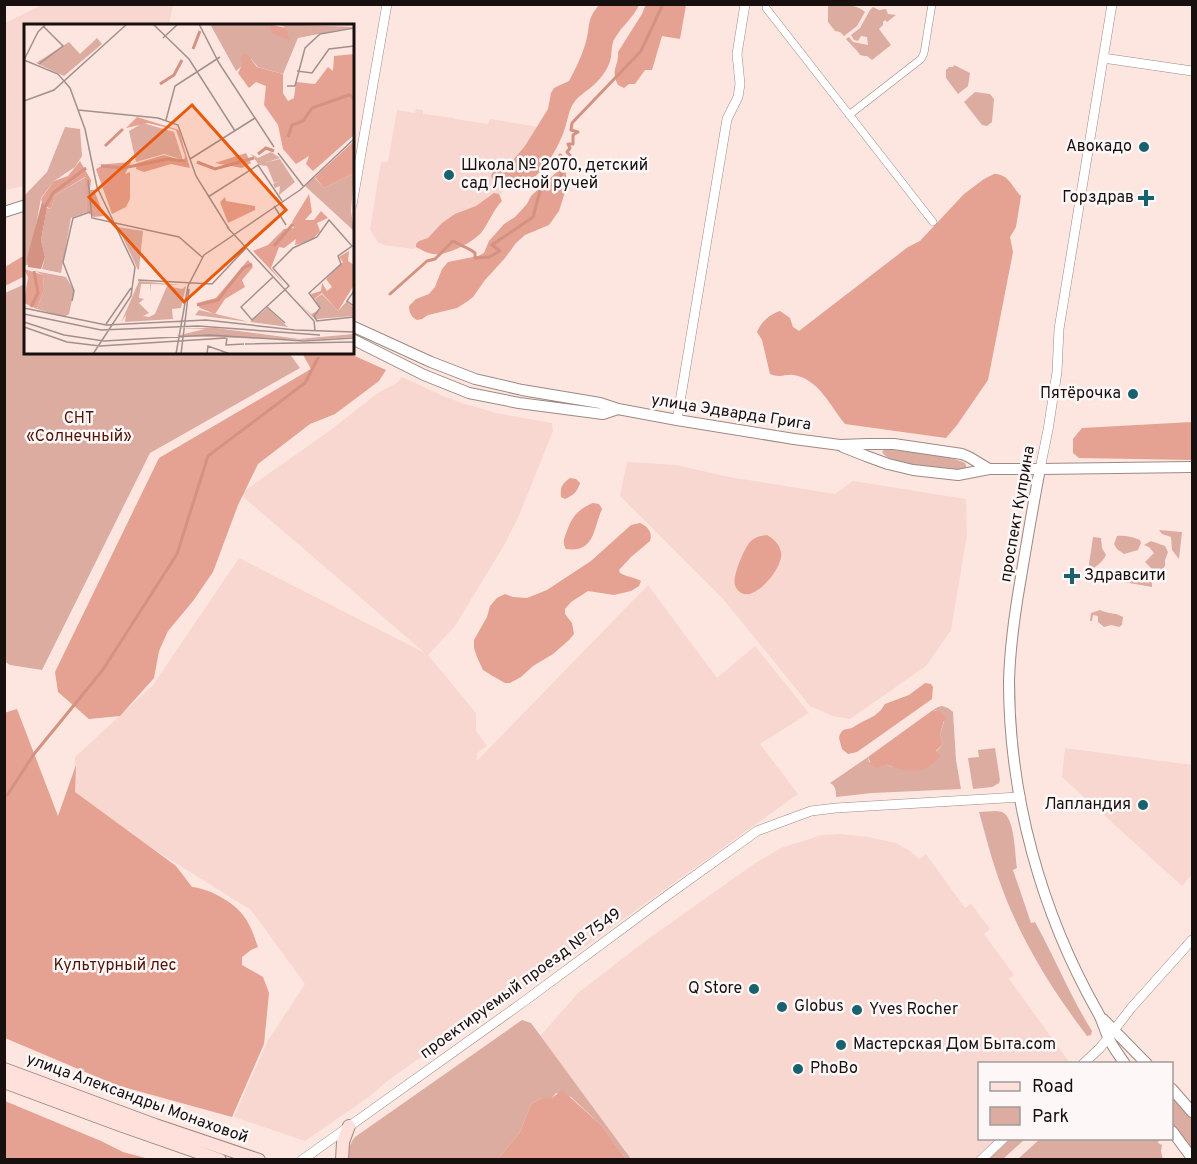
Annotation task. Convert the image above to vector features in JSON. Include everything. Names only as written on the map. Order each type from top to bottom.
[{"type":"main road","name":"улица Александры Монаховой","points":[[4,1069],[155,1125],[259,1160]]},
{"type":"main road","name":"улица Александры Монаховой","points":[[4,1082],[220,1160]]},
{"type":"main road","points":[[342,1160],[343,1142],[349,1126]]},
{"type":"street","points":[[354,194],[387,4]]},
{"type":"street","points":[[677,420],[727,117],[739,93],[737,54],[745,4]]},
{"type":"street","points":[[849,115],[921,59],[932,4]]},
{"type":"street","name":"проспект Куприна","points":[[1112,4],[1059,330],[1057,372],[1048,430],[1023,561],[1013,627],[1009,681],[1015,772],[1035,861],[1052,914],[1082,984],[1124,1062]]},
{"type":"street","points":[[766,8],[933,222]]},
{"type":"street","points":[[1103,58],[1192,71]]},
{"type":"street","points":[[4,212],[24,206]]},
{"type":"street","name":"улица Эдварда Грига","points":[[354,327],[475,379],[522,390],[600,403],[618,409],[677,420],[840,445],[894,444],[962,454],[989,469]]},
{"type":"street","name":"улица Эдварда Грига","points":[[354,340],[424,375],[469,393],[519,403],[603,414],[618,409]]},
{"type":"street","name":"улица Эдварда Грига","points":[[840,445],[866,456],[913,470],[958,475],[989,469],[1192,467]]},
{"type":"street","name":"проектируемый проезд № 7549","points":[[302,1160],[757,831],[811,811],[872,805],[1020,797]]},
{"type":"street","points":[[1085,1062],[1100,1048],[1132,1007],[1192,940]]},
{"type":"street","name":"проспект Куприна","points":[[1111,1034],[1145,1062]]},
{"type":"street","points":[[1173,1090],[1192,1112]]},
{"type":"street","points":[[1173,1132],[1192,1158]]},
{"type":"street","points":[[981,1160],[1002,1140]]},
{"type":"shaded area","points":[[42,5],[173,5],[169,24],[24,24],[24,186],[5,190],[5,23]]},
{"type":"shaded area","name":"Школа № 2070, детский сад Лесной ручей","points":[[416,109],[423,110],[423,114],[488,124],[490,119],[557,130],[508,187],[475,218],[413,249],[384,245],[379,243],[370,230],[381,162],[388,162],[397,110],[415,113]]},
{"type":"shaded area","points":[[402,377],[462,403],[496,413],[552,423],[553,431],[518,518],[503,547],[455,626],[428,655],[476,713],[476,731],[487,746],[477,753],[477,761],[648,585],[717,678],[755,646],[809,713],[760,744],[798,794],[495,1011],[414,1062],[305,1141],[234,1117],[267,1042],[305,984],[251,910],[73,799],[75,757],[153,685],[239,558],[425,653],[240,494]]},
{"type":"shaded area","points":[[627,462],[676,465],[729,477],[835,494],[853,481],[966,499],[967,535],[951,630],[926,666],[850,719],[833,716],[810,706],[724,600],[620,496]]},
{"type":"shaded area","name":"Лапландия","points":[[1065,748],[1192,765],[1192,874],[1182,886],[1062,777]]},
{"type":"shaded area","name":"Globus","points":[[822,835],[868,837],[896,843],[919,859],[926,854],[965,908],[971,904],[990,929],[984,934],[1014,975],[1009,979],[1068,1062],[978,1062],[978,1140],[1015,1140],[994,1159],[631,1159],[540,1036],[578,993],[648,939],[754,864],[781,848]]},
{"type":"green space","points":[[600,4],[639,5],[613,41],[610,61],[603,75],[573,104],[561,139],[545,166],[531,180],[522,184],[501,185],[491,176],[493,172],[514,159],[525,146],[548,109],[554,88],[569,81],[587,39],[592,15]]},
{"type":"green space","points":[[646,4],[686,5],[680,39],[662,36],[652,70],[645,70],[635,84],[629,84],[624,88],[618,85],[615,75],[618,52]]},
{"type":"green space","points":[[829,5],[853,6],[865,12],[857,26],[844,36],[835,31],[828,22]]},
{"type":"green space","points":[[873,7],[879,10],[886,9],[888,14],[896,15],[887,22],[885,20],[879,29],[891,45],[872,60],[860,55],[846,39],[849,37],[853,42],[868,45],[867,37],[861,36],[858,41],[854,40],[851,35],[860,28]]},
{"type":"green space","points":[[954,65],[970,73],[968,86],[958,94],[946,78],[946,70]]},
{"type":"green space","points":[[975,92],[990,94],[994,99],[992,122],[987,126],[982,125],[964,102]]},
{"type":"green space","points":[[560,169],[566,173],[566,189],[559,211],[549,225],[525,235],[516,243],[468,301],[457,308],[428,315],[422,319],[417,320],[413,317],[409,306],[416,299],[429,294],[448,262],[484,253],[489,241],[504,224],[515,217],[531,196]]},
{"type":"green space","points":[[994,174],[1006,178],[1021,196],[1016,227],[1010,237],[1013,252],[988,380],[946,438],[845,424],[819,389],[806,379],[794,375],[770,374],[762,340],[757,332],[766,319],[780,311],[790,318],[793,327],[799,331],[908,247],[920,241],[964,194]]},
{"type":"green space","points":[[494,193],[499,194],[502,201],[481,233],[472,240],[452,251],[439,254],[416,247],[419,241],[428,238],[442,223],[455,214],[476,206]]},
{"type":"green space","points":[[24,256],[24,276],[5,286],[5,267]]},
{"type":"green space","name":"СНТ «Солнечный»","points":[[24,284],[24,354],[290,354],[300,368],[150,453],[42,670],[10,665],[4,661],[5,293]]},
{"type":"green space","points":[[303,354],[350,354],[386,370],[379,381],[335,414],[310,424],[258,464],[238,505],[213,572],[168,631],[159,651],[154,678],[120,716],[89,719],[58,692],[55,672],[159,458],[311,369]]},
{"type":"green space","points":[[1192,422],[1192,460],[1079,458],[1073,453],[1073,439],[1082,428]]},
{"type":"green space","points":[[884,450],[950,458],[965,463],[967,468],[941,469],[909,464],[888,458],[882,452]]},
{"type":"green space","points":[[570,478],[580,483],[575,493],[565,499],[561,497],[561,488]]},
{"type":"green space","points":[[593,503],[599,504],[602,509],[592,538],[583,547],[566,549],[564,540],[571,521],[580,511]]},
{"type":"green space","points":[[640,523],[649,530],[650,541],[619,570],[620,573],[641,581],[639,586],[631,591],[614,595],[588,591],[571,602],[565,609],[565,614],[572,623],[574,634],[553,654],[510,683],[505,683],[483,670],[474,648],[474,640],[487,617],[490,606],[497,598],[505,594],[527,598],[547,590],[591,561],[631,525]]},
{"type":"green space","points":[[1159,530],[1182,532],[1179,559],[1172,550],[1171,537],[1162,534]]},
{"type":"green space","points":[[767,535],[776,542],[780,549],[779,565],[757,591],[744,594],[735,585],[742,557],[752,540]]},
{"type":"green space","points":[[1117,536],[1129,536],[1140,540],[1138,550],[1124,554],[1114,544]]},
{"type":"green space","points":[[1093,537],[1101,538],[1102,548],[1106,555],[1088,571]]},
{"type":"green space","points":[[1151,541],[1165,546],[1168,552],[1165,566],[1160,572],[1154,571],[1145,562],[1154,553],[1144,545]]},
{"type":"green space","points":[[1131,574],[1142,579],[1152,579],[1152,587],[1118,581],[1122,576]]},
{"type":"green space","points":[[1100,610],[1123,617],[1122,625],[1104,627],[1098,622],[1098,616],[1093,615],[1090,621],[1091,613]]},
{"type":"green space","points":[[925,683],[933,687],[932,699],[857,752],[848,754],[842,749],[839,738],[843,730],[852,728],[874,716],[885,704],[909,695]]},
{"type":"green space","points":[[942,706],[953,712],[956,760],[961,789],[836,797],[835,787],[830,783],[868,757],[869,762],[892,767],[936,752],[943,744],[940,734],[944,722],[936,710],[933,710]]},
{"type":"green space","name":"Культурный лес","points":[[17,709],[58,816],[76,765],[75,792],[176,866],[192,887],[207,891],[231,903],[249,924],[258,947],[242,957],[242,965],[263,977],[269,993],[264,1044],[232,1117],[116,1085],[5,1038],[4,713]]},
{"type":"green space","points":[[933,710],[941,712],[945,717],[940,734],[943,744],[936,751],[940,756],[935,762],[929,767],[915,770],[900,769],[886,764],[877,768],[872,766],[868,757]]},
{"type":"green space","points":[[995,748],[999,783],[992,787],[973,789],[968,758],[979,757],[978,750]]},
{"type":"green space","points":[[996,811],[1005,814],[1011,825],[1017,868],[1013,870],[1031,923],[1035,922],[1092,1031],[1091,1035],[1087,1036],[1047,979],[1014,918],[992,859],[979,812]]},
{"type":"green space","points":[[522,1020],[531,1023],[631,1159],[626,1159],[602,1126],[571,1097],[556,1093],[552,1098],[542,1098],[531,1104],[520,1132],[498,1159],[348,1160],[349,1147],[355,1137]]},
{"type":"green space","points":[[562,1090],[602,1126],[626,1159],[498,1159],[520,1132],[531,1104],[542,1098],[552,1098]]},
{"type":"green space","points":[[1173,1098],[1192,1119],[1192,1151],[1173,1124]]},
{"type":"green space","points":[[5,1101],[123,1152],[149,1159],[5,1159]]},
{"type":"green space","points":[[1009,1140],[1024,1140],[1003,1159],[988,1160]]},
{"type":"green space","points":[[1039,1140],[1159,1140],[1158,1143],[1162,1145],[1163,1159],[1018,1159]]},
{"type":"waterway","points":[[390,294],[427,261],[435,259],[453,241],[475,253],[475,258],[489,257],[500,251],[492,245],[533,217],[540,191],[560,180],[562,169],[560,155],[568,161],[571,157],[567,152],[570,148],[568,144],[573,144],[573,135],[578,132],[571,130],[572,123],[641,51],[663,4]]},
{"type":"waterway","points":[[4,797],[34,754],[102,671],[177,554],[208,456],[305,383],[318,358]]},
{"type":"place","name":"Авокадо","points":[[1144,147]]},
{"type":"place","name":"Школа № 2070, детский сад Лесной ручей","points":[[449,175]]},
{"type":"place","name":"Горздрав","points":[[1146,198]]},
{"type":"place","name":"Пятёрочка","points":[[1133,394]]},
{"type":"place","name":"Здравсити","points":[[1072,576]]},
{"type":"place","name":"Лапландия","points":[[1143,805]]},
{"type":"place","name":"Q Store","points":[[754,989]]},
{"type":"place","name":"Globus","points":[[782,1007]]},
{"type":"place","name":"Yves Rocher","points":[[857,1010]]},
{"type":"place","name":"Мастерская Дом Быта.com","points":[[841,1045]]},
{"type":"place","name":"PhoBo","points":[[798,1069]]}]
